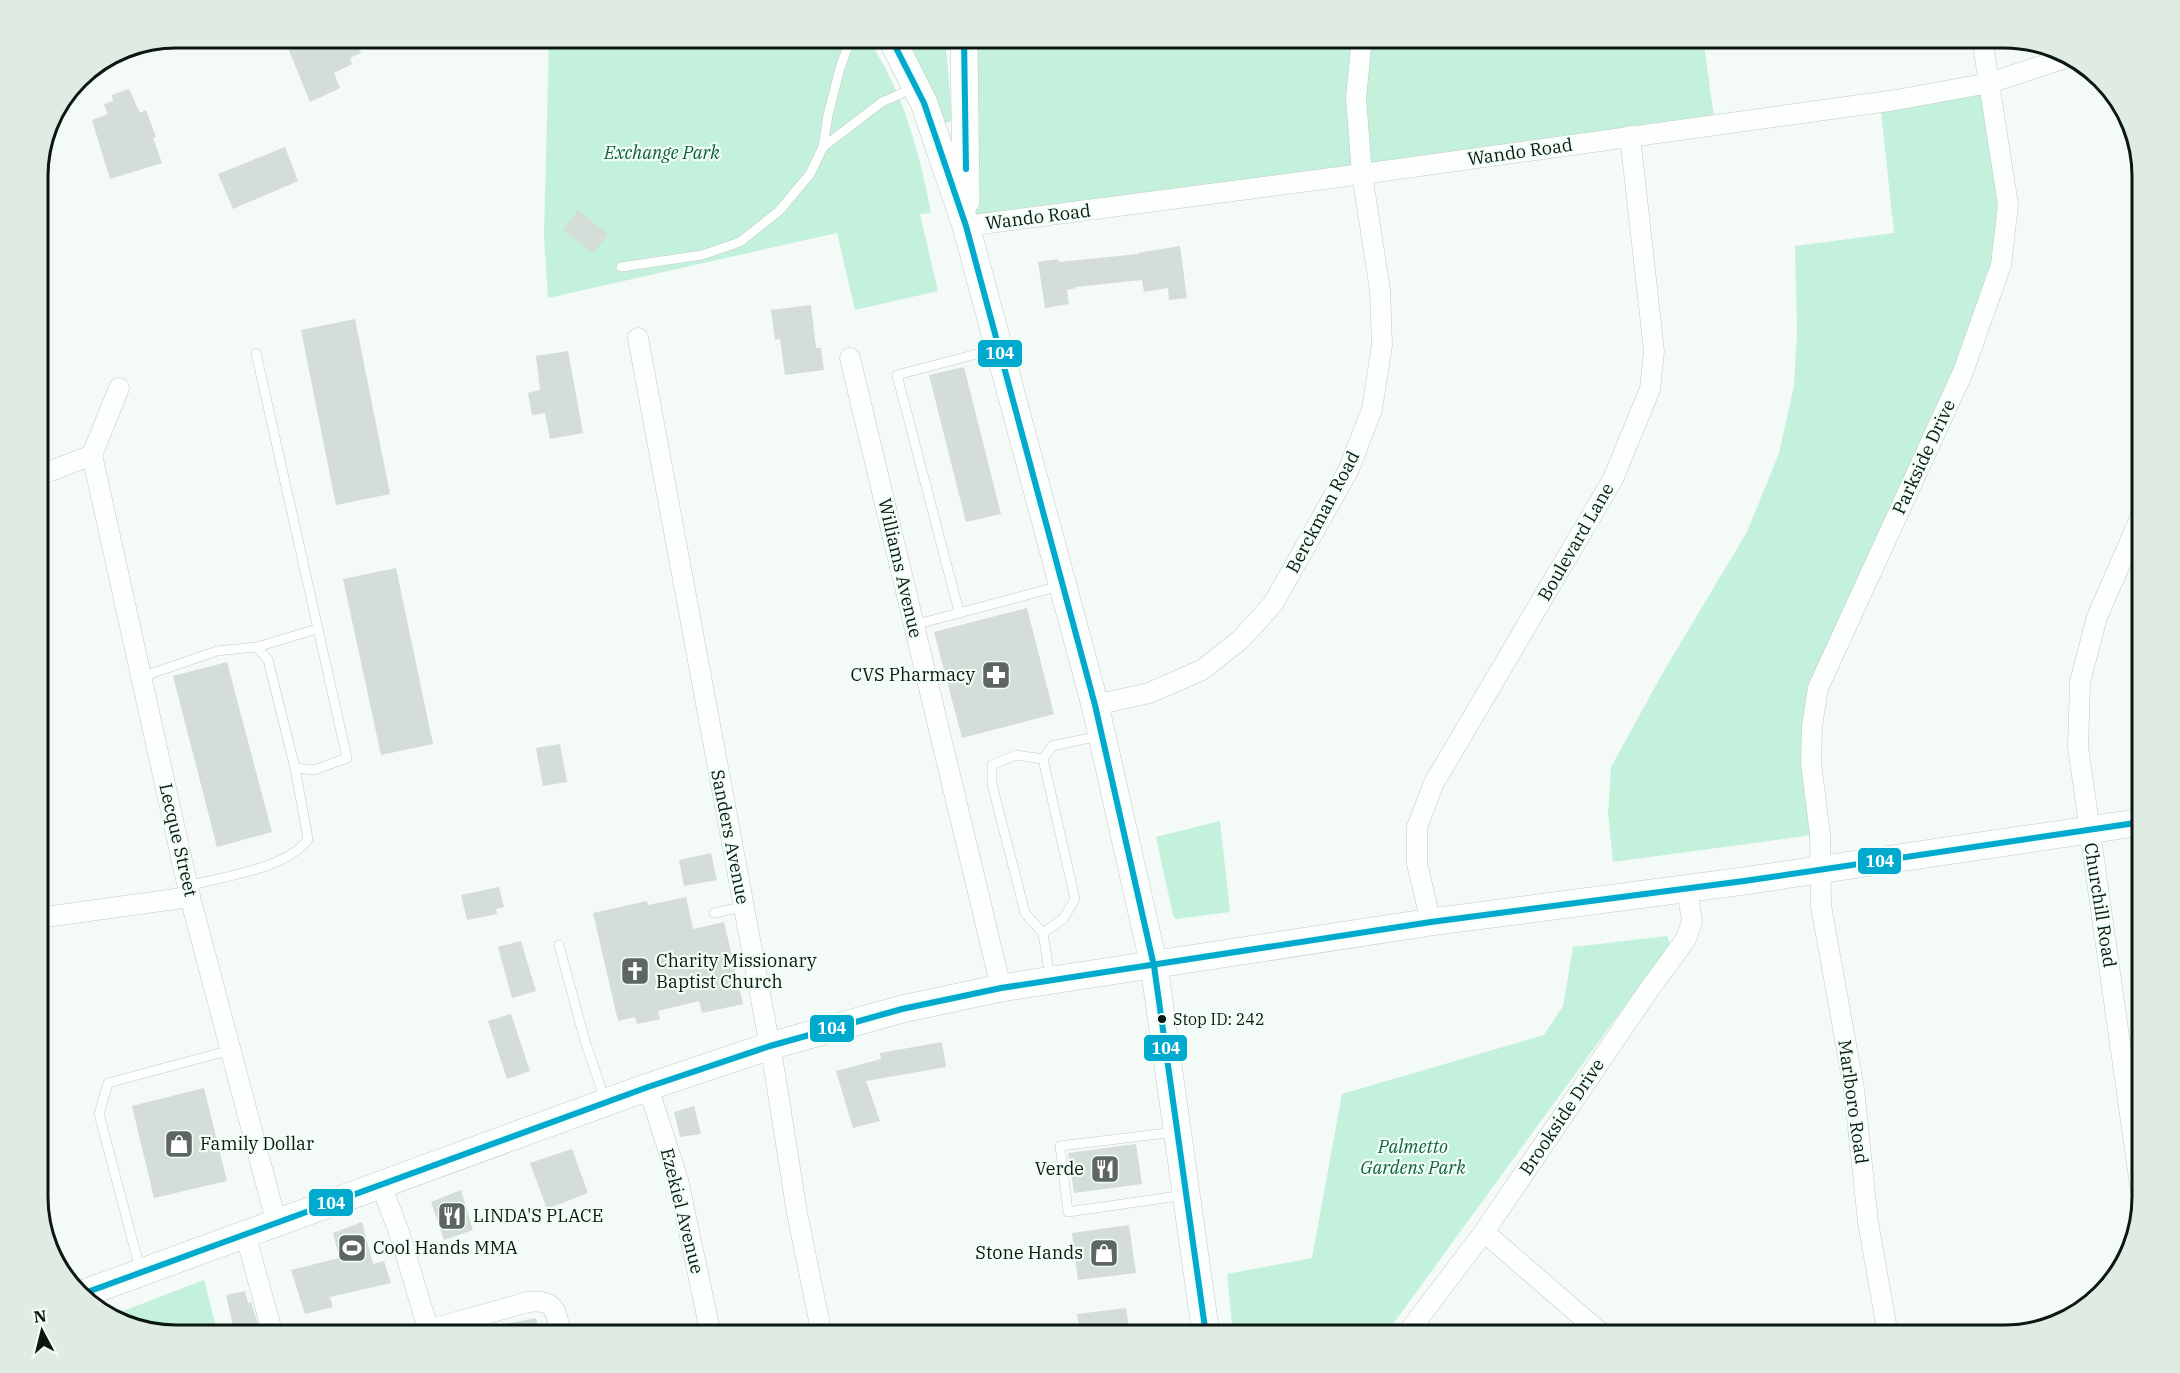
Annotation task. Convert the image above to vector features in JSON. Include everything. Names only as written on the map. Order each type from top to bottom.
[{"type":"main road","points":[[896,48],[924,103],[966,226],[1095,705],[1154,966],[1205,1325]]},
{"type":"main road","points":[[964,48],[966,226]]},
{"type":"main road","points":[[90,1291],[648,1087],[770,1046],[902,1009],[1001,988],[1431,922],[1687,889],[2132,824]]},
{"type":"street","name":"Berckman Road","points":[[1095,705],[1149,693],[1181,680],[1202,670],[1240,640],[1273,604],[1349,469],[1372,409],[1382,345],[1380,290],[1362,174],[1356,98],[1361,48]]},
{"type":"street","name":"Parkside Drive","points":[[1820,869],[1820,834],[1811,763],[1812,726],[1818,688],[1963,372],[2001,265],[2007,205],[1984,48]]},
{"type":"street","name":"Wando Road","points":[[966,226],[1888,101],[1989,83],[2058,60]]},
{"type":"street","name":"Boulevard Lane","points":[[1431,922],[1417,864],[1418,827],[1434,783],[1613,479],[1650,389],[1654,351],[1630,136]]},
{"type":"street","name":"Sanders Avenue","points":[[638,339],[770,1046],[797,1213],[820,1325]]},
{"type":"street","name":"Williams Avenue","points":[[850,358],[1001,988]]},
{"type":"street","points":[[48,472],[92,455],[119,388]]},
{"type":"street","name":"Lecque Street","points":[[92,455],[189,892],[269,1196],[278,1221]]},
{"type":"street","name":"Churchill Road","points":[[2132,537],[2097,617],[2080,682],[2078,747],[2132,1129]]},
{"type":"street","name":"Marlboro Road","points":[[1820,869],[1821,906],[1854,1089],[1868,1222],[1886,1325]]},
{"type":"street","name":"Brookside Drive","points":[[1414,1325],[1484,1232],[1686,939],[1692,921],[1687,889]]},
{"type":"street","points":[[48,916],[189,892]]},
{"type":"street","name":"Ezekiel Avenue","points":[[648,1087],[678,1180],[709,1325]]},
{"type":"street","points":[[381,1185],[399,1232],[427,1325]]},
{"type":"street","points":[[1484,1232],[1591,1325]]},
{"type":"street","points":[[245,1233],[270,1325]]},
{"type":"street","points":[[455,1325],[528,1302],[543,1300],[552,1307],[559,1325]]},
{"type":"lane","points":[[621,267],[702,255],[740,242],[779,211],[810,174],[823,147],[828,115],[847,48]]},
{"type":"lane","points":[[823,147],[882,102],[916,87]]},
{"type":"lane","points":[[958,612],[897,375],[999,348]]},
{"type":"lane","points":[[256,353],[347,758],[314,770],[295,768]]},
{"type":"lane","points":[[914,625],[1062,585]]},
{"type":"lane","points":[[141,677],[217,651],[257,647],[317,629]]},
{"type":"lane","points":[[189,892],[278,861],[303,847],[308,839],[295,768],[268,660],[257,647]]},
{"type":"lane","points":[[1043,933],[1063,919],[1075,899],[1043,759],[1052,746],[1101,735]]},
{"type":"lane","points":[[1043,759],[1016,755],[992,765],[992,784],[1024,914],[1043,933],[1050,981]]},
{"type":"lane","points":[[714,913],[743,907]]},
{"type":"lane","points":[[559,945],[585,1041],[605,1103]]},
{"type":"lane","points":[[141,1272],[99,1114],[108,1083],[231,1050]]},
{"type":"lane","points":[[1177,1131],[1060,1146],[1068,1212],[1186,1195]]},
{"type":"green space","name":"Exchange Park","points":[[549,48],[873,48],[900,100],[915,144],[931,213],[920,214],[938,291],[855,310],[837,233],[548,298],[544,236]]},
{"type":"green space","points":[[910,48],[946,48],[952,115],[951,121],[944,124]]},
{"type":"green space","points":[[964,48],[1704,48],[1715,125],[966,226]]},
{"type":"green space","points":[[1989,83],[2008,205],[2001,265],[1818,688],[1820,834],[1613,862],[1608,814],[1611,767],[1665,669],[1747,532],[1779,453],[1794,386],[1797,333],[1795,246],[1894,233],[1880,102]]},
{"type":"green space","points":[[1220,821],[1230,912],[1176,919],[1173,915],[1156,837]]},
{"type":"green space","name":"Palmetto Gardens Park","points":[[1667,936],[1670,944],[1392,1325],[1232,1325],[1227,1274],[1312,1258],[1342,1094],[1544,1035],[1563,1006],[1573,947]]},
{"type":"green space","points":[[204,1280],[215,1325],[159,1324],[120,1312]]},
{"type":"building","points":[[288,48],[359,48],[361,53],[350,58],[352,64],[334,73],[340,88],[310,102]]},
{"type":"building","points":[[129,89],[140,113],[146,110],[162,163],[110,179],[92,120],[108,114],[104,104],[113,101],[112,95]]},
{"type":"building","points":[[285,147],[298,181],[233,209],[218,174]]},
{"type":"building","points":[[578,210],[608,234],[593,253],[563,230]]},
{"type":"building","points":[[1180,246],[1187,298],[1169,300],[1168,288],[1144,292],[1142,280],[1075,287],[1067,290],[1069,304],[1045,308],[1038,262],[1138,254]]},
{"type":"building","points":[[811,305],[816,348],[821,348],[824,370],[785,375],[780,339],[775,340],[771,310]]},
{"type":"building","points":[[355,319],[390,494],[336,505],[301,330]]},
{"type":"building","points":[[568,351],[583,433],[550,439],[545,413],[532,415],[528,393],[540,390],[536,356]]},
{"type":"building","points":[[964,367],[1001,514],[966,522],[929,375]]},
{"type":"building","points":[[396,568],[433,744],[381,755],[343,579]]},
{"type":"building","name":"CVS Pharmacy","points":[[1027,608],[1054,714],[962,738],[934,632]]},
{"type":"building","points":[[227,662],[272,832],[217,847],[173,676]]},
{"type":"building","points":[[560,744],[567,782],[543,786],[536,748]]},
{"type":"building","points":[[711,853],[717,880],[684,886],[679,860]]},
{"type":"building","points":[[499,887],[504,907],[496,909],[497,914],[467,920],[461,895]]},
{"type":"building","name":"Charity Missionary Baptist Church","points":[[686,897],[693,929],[724,922],[743,1004],[702,1013],[699,1001],[658,1011],[660,1019],[637,1024],[635,1017],[618,1021],[593,913],[647,901],[648,905]]},
{"type":"building","points":[[521,941],[536,991],[512,998],[498,947]]},
{"type":"building","points":[[511,1014],[530,1071],[507,1079],[488,1021]]},
{"type":"building","points":[[942,1042],[946,1067],[866,1081],[880,1121],[853,1128],[836,1071],[881,1059],[880,1053]]},
{"type":"building","name":"Family Dollar","points":[[204,1088],[227,1181],[154,1198],[132,1106]]},
{"type":"building","points":[[694,1106],[701,1134],[680,1137],[674,1112]]},
{"type":"building","name":"Verde","points":[[1136,1144],[1142,1184],[1074,1193],[1068,1153]]},
{"type":"building","points":[[572,1149],[588,1193],[547,1209],[530,1163]]},
{"type":"building","name":"LINDA'S PLACE","points":[[461,1190],[473,1230],[444,1240],[431,1202]]},
{"type":"building","points":[[362,1222],[373,1264],[384,1261],[391,1283],[330,1297],[333,1307],[305,1314],[291,1270],[339,1258],[333,1233]]},
{"type":"building","name":"Stone Hands","points":[[1129,1225],[1136,1273],[1078,1280],[1072,1233]]},
{"type":"building","points":[[245,1291],[258,1325],[233,1325],[226,1295]]},
{"type":"building","points":[[1126,1308],[1129,1325],[1079,1325],[1077,1314]]},
{"type":"building","points":[[536,1318],[538,1325],[500,1325]]},
{"type":"transit line","name":"104","points":[[896,48],[924,103],[966,226],[1095,705],[1154,966],[1205,1325]]},
{"type":"transit line","name":"104","points":[[964,48],[966,169]]},
{"type":"transit line","name":"104","points":[[90,1291],[648,1087],[770,1046],[902,1009],[1001,988],[1431,922],[1744,881],[2132,823]]},
{"type":"place","name":"CVS Pharmacy","points":[[996,675]]},
{"type":"place","name":"Charity Missionary Baptist Church","points":[[635,971]]},
{"type":"place","name":"Stop ID: 242","points":[[1162,1019]]},
{"type":"place","name":"Family Dollar","points":[[179,1144]]},
{"type":"place","name":"Verde","points":[[1105,1169]]},
{"type":"place","name":"LINDA'S PLACE","points":[[452,1216]]},
{"type":"place","name":"Cool Hands MMA","points":[[352,1248]]},
{"type":"place","name":"Stone Hands","points":[[1104,1253]]}]
